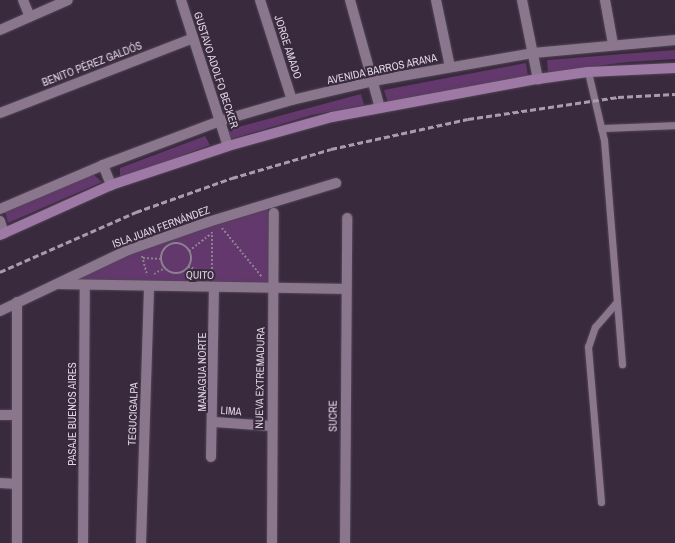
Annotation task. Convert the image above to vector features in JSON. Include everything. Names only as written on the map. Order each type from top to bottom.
[{"type":"main road","points":[[2,234],[111,185],[228,146],[332,117],[538,79],[588,72],[675,68]]},
{"type":"street","points":[[23,0],[30,17]]},
{"type":"street","points":[[0,30],[68,0]]},
{"type":"street","name":"GUSTAVO ADOLFO BECKER","points":[[181,0],[228,146]]},
{"type":"street","name":"JORGE AMADO","points":[[260,0],[292,100]]},
{"type":"street","points":[[350,0],[380,108]]},
{"type":"street","points":[[436,0],[450,67]]},
{"type":"street","points":[[522,0],[538,79]]},
{"type":"street","points":[[605,0],[613,44]]},
{"type":"street","name":"BENITO PÉREZ GALDÓS","points":[[0,113],[193,38]]},
{"type":"street","name":"AVENIDA BARROS ARANA","points":[[0,209],[103,165],[220,121],[292,100],[373,81],[533,53],[613,44],[675,40]]},
{"type":"street","points":[[103,165],[111,185]]},
{"type":"street","name":"ISLA JUAN FERNÁNDEZ","points":[[0,311],[16,302],[139,246],[212,220],[336,183]]},
{"type":"street","name":"NUEVA EXTREMADURA","points":[[272,543],[271,426],[274,213]]},
{"type":"street","name":"SUCRE","points":[[345,543],[345,289],[347,218]]},
{"type":"street","points":[[0,221],[2,234]]},
{"type":"street","name":"QUITO","points":[[55,284],[85,285],[148,282],[213,282],[273,288],[345,289]]},
{"type":"street","name":"TEGUCIGALPA","points":[[141,543],[148,282]]},
{"type":"street","name":"MANAGUA NORTE","points":[[211,457],[214,422],[213,282]]},
{"type":"street","name":"PASAJE BUENOS AIRES","points":[[83,543],[85,285]]},
{"type":"street","points":[[16,302],[17,543]]},
{"type":"street","points":[[0,415],[17,415]]},
{"type":"street","name":"LIMA","points":[[214,422],[271,426]]},
{"type":"street","points":[[0,483],[17,484]]},
{"type":"lane","points":[[588,72],[604,140],[622,364]]},
{"type":"lane","points":[[600,128],[675,125]]},
{"type":"lane","points":[[601,502],[588,347],[595,328],[617,302]]},
{"type":"path","points":[[213,282],[212,220],[218,223],[273,288]]},
{"type":"path","points":[[189,251],[212,233]]},
{"type":"path","points":[[175,243],[181,244],[189,251],[191,260],[188,266],[177,273],[165,268],[162,259],[164,250],[175,243]]},
{"type":"path","points":[[139,246],[148,282],[165,268]]},
{"type":"path","points":[[142,258],[162,259]]},
{"type":"path","points":[[188,266],[213,282]]},
{"type":"shaded area","points":[[675,50],[675,59],[628,62],[548,72],[547,60]]},
{"type":"shaded area","points":[[526,63],[528,76],[388,103],[384,90]]},
{"type":"shaded area","points":[[361,94],[364,105],[312,115],[231,139],[227,130]]},
{"type":"shaded area","points":[[205,136],[210,145],[120,179],[120,168]]},
{"type":"shaded area","points":[[93,174],[102,182],[8,223],[5,212]]},
{"type":"shaded area","points":[[268,208],[268,284],[79,280],[95,268],[151,244]]},
{"type":"railway","points":[[0,272],[136,212],[232,178],[331,149],[468,119],[618,97],[675,94]]}]
